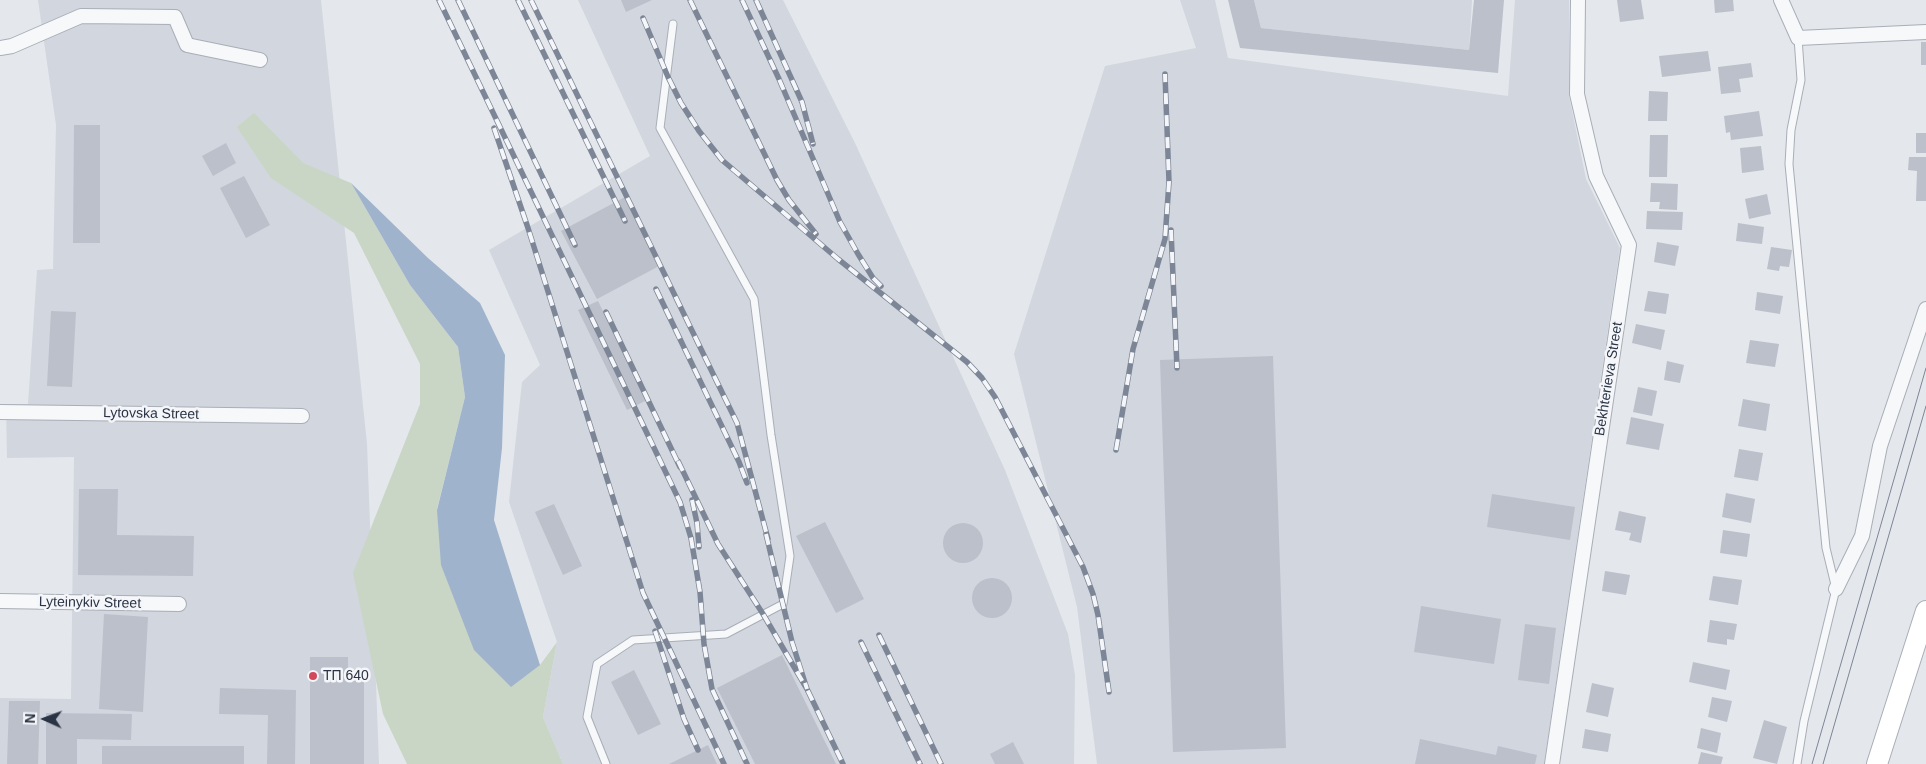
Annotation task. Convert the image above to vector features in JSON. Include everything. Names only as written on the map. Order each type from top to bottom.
[{"type":"main road","points":[[1877,764],[1926,611]]},
{"type":"street","name":"Bekhterieva Street","points":[[1552,764],[1629,245],[1596,176],[1577,94],[1578,0]]},
{"type":"street","points":[[1781,0],[1798,38],[1926,32]]},
{"type":"street","points":[[0,48],[12,46],[81,16],[175,17],[187,45],[260,60]]},
{"type":"street","points":[[1836,589],[1862,536],[1880,446],[1926,309]]},
{"type":"street","name":"Lytovska Street","points":[[0,412],[302,416]]},
{"type":"street","name":"Lyteinykiv Street","points":[[0,601],[179,604]]},
{"type":"lane","points":[[606,764],[586,717],[598,664],[633,640],[726,634],[783,604],[790,556],[771,434],[754,299],[660,128],[673,24]]},
{"type":"lane","points":[[1797,764],[1804,721],[1836,589],[1826,548],[1789,164],[1791,130],[1801,80],[1798,38]]},
{"type":"shaded area","points":[[38,0],[321,0],[367,444],[379,764],[0,764],[0,698],[71,699],[74,457],[7,458],[6,404],[28,404],[37,270],[53,269],[56,125]]},
{"type":"shaded area","points":[[578,0],[783,0],[855,143],[1005,470],[1068,634],[1075,675],[1074,764],[563,764],[543,717],[557,642],[509,502],[522,382],[540,365],[489,250],[650,156]]},
{"type":"shaded area","points":[[1180,0],[1215,0],[1228,58],[1508,96],[1515,0],[1569,0],[1569,96],[1586,179],[1620,248],[1544,764],[1097,764],[1077,607],[1014,354],[1105,66],[1196,48]]},
{"type":"shaded area","points":[[1254,0],[1472,0],[1469,50],[1261,28]]},
{"type":"green space","points":[[254,113],[303,163],[351,183],[410,285],[458,347],[465,397],[437,509],[540,665],[557,642],[543,717],[563,764],[407,764],[383,714],[353,573],[420,404],[420,364],[354,233],[271,178],[237,127]]},
{"type":"water","points":[[351,183],[428,258],[480,303],[505,355],[502,448],[494,520],[540,665],[511,687],[474,650],[441,565],[437,510],[465,397],[458,347],[410,285]]},
{"type":"building","points":[[621,0],[652,0],[626,12]]},
{"type":"building","points":[[1228,0],[1254,0],[1261,28],[1469,50],[1474,0],[1504,0],[1498,73],[1240,48]]},
{"type":"building","points":[[1617,0],[1641,0],[1644,19],[1620,22]]},
{"type":"building","points":[[1714,0],[1733,0],[1734,11],[1715,13]]},
{"type":"building","points":[[1921,42],[1926,42],[1926,65],[1921,65]]},
{"type":"building","points":[[1708,51],[1711,71],[1662,77],[1659,56]]},
{"type":"building","points":[[1751,63],[1753,77],[1739,79],[1741,92],[1721,94],[1718,67]]},
{"type":"building","points":[[1649,91],[1668,92],[1667,121],[1648,121]]},
{"type":"building","points":[[1759,111],[1763,136],[1731,140],[1730,132],[1726,133],[1724,116]]},
{"type":"building","points":[[74,125],[100,125],[100,243],[73,243]]},
{"type":"building","points":[[1916,133],[1926,133],[1926,153],[1916,153]]},
{"type":"building","points":[[1650,135],[1668,135],[1667,177],[1649,177]]},
{"type":"building","points":[[226,143],[236,163],[213,176],[202,156]]},
{"type":"building","points":[[1761,146],[1764,170],[1742,173],[1740,148]]},
{"type":"building","points":[[1909,157],[1926,157],[1926,201],[1916,201],[1917,171],[1908,170]]},
{"type":"building","points":[[244,176],[270,225],[246,238],[220,188]]},
{"type":"building","points":[[1651,183],[1678,184],[1677,210],[1659,209],[1660,202],[1650,202]]},
{"type":"building","points":[[1767,194],[1771,214],[1749,219],[1745,199]]},
{"type":"building","points":[[625,197],[661,265],[597,299],[561,231]]},
{"type":"building","points":[[1647,211],[1683,212],[1682,230],[1646,229]]},
{"type":"building","points":[[1738,223],[1764,227],[1762,244],[1736,241]]},
{"type":"building","points":[[1657,242],[1679,246],[1675,266],[1654,262]]},
{"type":"building","points":[[1771,247],[1792,250],[1789,267],[1780,266],[1779,271],[1767,269]]},
{"type":"building","points":[[1648,291],[1669,294],[1666,314],[1644,311]]},
{"type":"building","points":[[1757,292],[1783,296],[1780,314],[1755,310]]},
{"type":"building","points":[[598,301],[647,400],[627,410],[578,310]]},
{"type":"building","points":[[51,311],[76,312],[72,387],[47,386]]},
{"type":"building","points":[[1636,324],[1665,330],[1661,350],[1632,343]]},
{"type":"building","points":[[1750,340],[1779,344],[1775,367],[1746,363]]},
{"type":"building","points":[[1273,356],[1286,748],[1173,752],[1160,360]]},
{"type":"building","points":[[1667,361],[1684,365],[1680,383],[1664,380]]},
{"type":"building","points":[[1638,387],[1657,391],[1652,416],[1633,412]]},
{"type":"building","points":[[1743,399],[1770,404],[1766,431],[1738,426]]},
{"type":"building","points":[[1631,417],[1664,424],[1659,450],[1626,444]]},
{"type":"building","points":[[1739,449],[1763,453],[1758,481],[1734,477]]},
{"type":"building","points":[[79,489],[118,489],[117,535],[194,536],[193,576],[78,575]]},
{"type":"building","points":[[1726,493],[1755,499],[1751,523],[1722,517]]},
{"type":"building","points":[[1492,494],[1575,507],[1570,540],[1487,527]]},
{"type":"building","points":[[554,504],[582,566],[563,575],[535,512]]},
{"type":"building","points":[[1619,511],[1646,517],[1641,543],[1629,540],[1631,533],[1615,530]]},
{"type":"building","points":[[825,522],[864,599],[836,613],[796,536]]},
{"type":"building","points":[[959,523],[967,523],[974,526],[980,532],[983,543],[980,554],[974,560],[967,563],[959,563],[952,560],[946,554],[943,547],[943,539],[946,532],[952,526]]},
{"type":"building","points":[[1723,530],[1750,534],[1747,557],[1720,553]]},
{"type":"building","points":[[1605,571],[1630,575],[1626,595],[1602,591]]},
{"type":"building","points":[[1713,576],[1742,580],[1738,605],[1709,600]]},
{"type":"building","points":[[988,578],[996,578],[1003,581],[1009,587],[1012,598],[1009,609],[1003,615],[996,618],[988,618],[981,615],[975,609],[972,602],[972,594],[975,587],[981,581]]},
{"type":"building","points":[[1421,606],[1501,619],[1494,664],[1414,652]]},
{"type":"building","points":[[104,614],[148,617],[143,712],[99,709]]},
{"type":"building","points":[[1710,620],[1737,624],[1734,640],[1727,639],[1727,645],[1707,642]]},
{"type":"building","points":[[1525,624],[1556,628],[1549,684],[1518,680]]},
{"type":"building","points":[[782,655],[836,764],[755,764],[717,688]]},
{"type":"building","points":[[310,657],[348,657],[348,679],[364,679],[364,764],[310,764]]},
{"type":"building","points":[[1693,662],[1730,670],[1726,690],[1689,682]]},
{"type":"building","points":[[634,670],[661,724],[638,735],[611,682]]},
{"type":"building","points":[[1592,683],[1614,688],[1608,717],[1586,712]]},
{"type":"building","points":[[220,688],[296,690],[295,764],[267,764],[268,715],[219,714]]},
{"type":"building","points":[[1712,697],[1732,701],[1727,722],[1708,717]]},
{"type":"building","points":[[9,701],[40,701],[38,764],[7,764]]},
{"type":"building","points":[[46,713],[132,714],[131,740],[77,739],[77,764],[46,764]]},
{"type":"building","points":[[1764,720],[1787,727],[1777,764],[1753,758]]},
{"type":"building","points":[[1701,728],[1721,733],[1717,753],[1697,748]]},
{"type":"building","points":[[1585,729],[1611,734],[1608,752],[1582,748]]},
{"type":"building","points":[[1420,739],[1496,755],[1498,746],[1537,755],[1535,764],[1415,764]]},
{"type":"building","points":[[1013,742],[1024,764],[995,764],[990,754]]},
{"type":"building","points":[[708,745],[717,764],[669,764],[698,750]]},
{"type":"building","points":[[102,746],[244,746],[244,764],[102,764]]},
{"type":"building","points":[[1701,752],[1723,757],[1721,764],[1698,764]]},
{"type":"tram line","points":[[1812,764],[1926,368]]},
{"type":"tram line","points":[[1823,764],[1926,406]]},
{"type":"railway","points":[[439,0],[680,502],[691,538],[700,592],[704,644],[712,689],[747,764]]},
{"type":"railway","points":[[458,0],[575,245]]},
{"type":"railway","points":[[518,0],[625,221]]},
{"type":"railway","points":[[531,0],[737,423],[768,539]]},
{"type":"railway","points":[[690,0],[777,180],[789,200],[816,234]]},
{"type":"railway","points":[[742,0],[779,79],[840,222],[873,278],[881,286]]},
{"type":"railway","points":[[756,0],[802,102],[813,144]]},
{"type":"railway","points":[[643,18],[681,103],[699,131],[722,160],[838,259],[967,362],[982,378],[995,397],[1083,567],[1098,615],[1109,692]]},
{"type":"railway","points":[[1116,450],[1133,349],[1165,239],[1169,182],[1165,74]]},
{"type":"railway","points":[[494,128],[528,228],[643,593],[724,764]]},
{"type":"railway","points":[[1171,230],[1177,368]]},
{"type":"railway","points":[[656,289],[739,462],[747,483]]},
{"type":"railway","points":[[606,312],[680,467]]},
{"type":"railway","points":[[678,461],[718,544],[763,614],[807,689],[843,764]]},
{"type":"railway","points":[[692,500],[697,523],[699,547]]},
{"type":"railway","points":[[766,534],[792,642],[807,689]]},
{"type":"railway","points":[[655,631],[684,719],[698,750]]},
{"type":"railway","points":[[879,635],[941,764]]},
{"type":"railway","points":[[861,642],[920,764]]},
{"type":"place","name":"ТП 640","points":[[313,676]]}]
